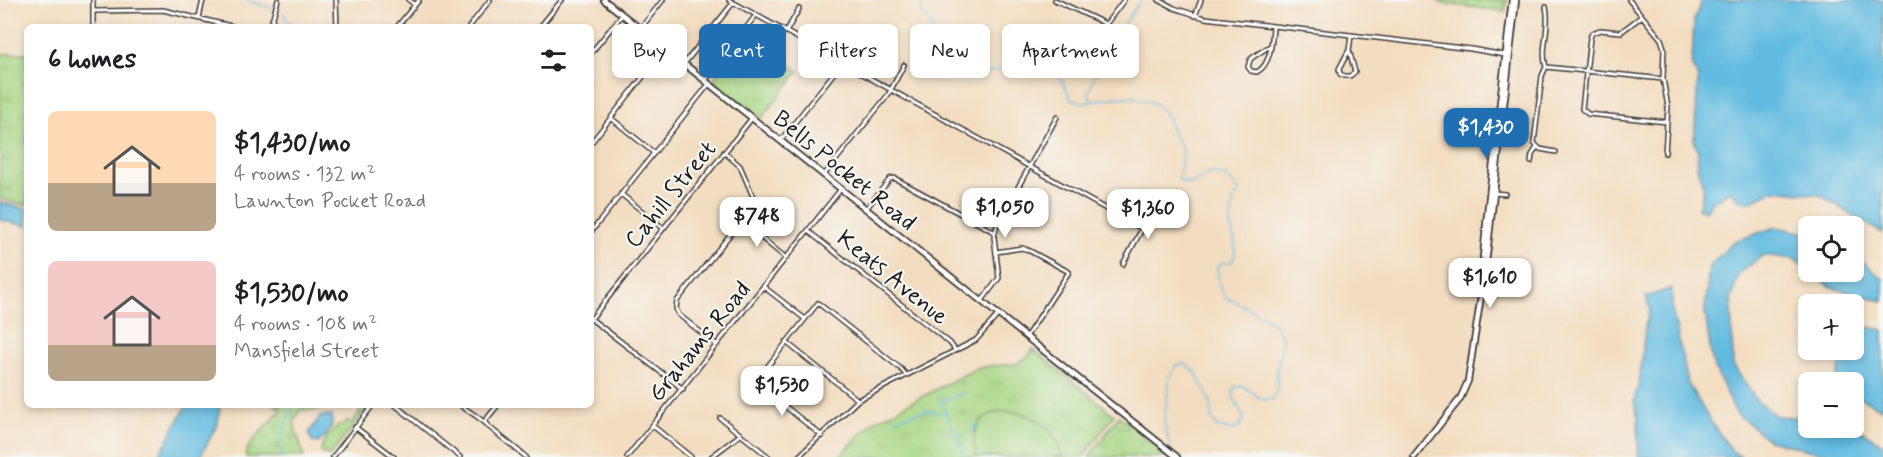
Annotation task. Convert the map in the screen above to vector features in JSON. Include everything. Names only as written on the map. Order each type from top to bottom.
[{"type":"main road","name":"Bells Pocket Road","points":[[604,0],[634,24]]},
{"type":"main road","points":[[1414,457],[1465,390],[1478,322],[1484,271],[1485,230],[1514,0]]},
{"type":"main road","name":"Bells Pocket Road","points":[[687,66],[1177,457]]},
{"type":"street","points":[[93,0],[93,24]]},
{"type":"street","points":[[199,18],[203,0]]},
{"type":"street","points":[[271,24],[278,0]]},
{"type":"street","points":[[336,0],[337,24]]},
{"type":"street","points":[[409,0],[415,5]]},
{"type":"street","points":[[399,24],[419,0]]},
{"type":"street","points":[[471,24],[490,0]]},
{"type":"street","points":[[542,24],[561,0]]},
{"type":"street","points":[[644,24],[663,0]]},
{"type":"street","points":[[729,0],[772,24]]},
{"type":"street","points":[[1055,0],[1106,24],[1124,0]]},
{"type":"street","points":[[1160,0],[1195,16],[1507,55]]},
{"type":"street","points":[[1195,16],[1201,0]]},
{"type":"street","points":[[1629,0],[1662,42],[1663,79],[1668,107],[1665,153]]},
{"type":"street","points":[[687,60],[733,3]]},
{"type":"street","points":[[1546,7],[1548,16],[1544,59],[1546,67],[1542,76],[1534,140],[1537,147],[1542,150],[1556,152]]},
{"type":"street","points":[[798,39],[786,32],[799,9]]},
{"type":"street","points":[[94,11],[163,10],[223,24]]},
{"type":"street","points":[[594,49],[622,14]]},
{"type":"street","points":[[594,228],[654,153],[756,15]]},
{"type":"street","points":[[1642,16],[1621,32],[1600,30],[1592,33],[1582,106],[1585,113],[1667,122]]},
{"type":"street","points":[[1270,46],[1250,60],[1248,67],[1251,71],[1257,72],[1263,69],[1270,46],[1273,27]]},
{"type":"street","points":[[1349,50],[1355,72],[1347,77],[1341,74],[1339,69],[1349,50],[1351,36]]},
{"type":"street","points":[[824,176],[891,90],[904,65]]},
{"type":"street","points":[[1546,67],[1663,79]]},
{"type":"street","points":[[594,139],[643,78]]},
{"type":"street","points":[[780,141],[830,78]]},
{"type":"street","points":[[869,78],[1142,229]]},
{"type":"street","points":[[981,302],[999,278],[994,232],[1057,117]]},
{"type":"street","points":[[611,118],[654,153]]},
{"type":"street","name":"Cahill Street","points":[[594,315],[752,118]]},
{"type":"street","points":[[1531,162],[1537,147]]},
{"type":"street","points":[[717,345],[677,312],[676,304],[754,204],[754,197],[740,166],[724,152]]},
{"type":"street","points":[[866,209],[890,179],[894,178],[994,232]]},
{"type":"street","name":"Grahams Road","points":[[627,457],[841,189]]},
{"type":"street","points":[[1491,192],[1505,194]]},
{"type":"street","points":[[621,194],[663,228]]},
{"type":"street","points":[[1123,264],[1154,207]]},
{"type":"street","points":[[741,221],[786,258]]},
{"type":"street","name":"Keats Avenue","points":[[808,231],[955,350]]},
{"type":"street","points":[[996,252],[1022,248],[1069,272],[1026,337]]},
{"type":"street","points":[[764,286],[805,319]]},
{"type":"street","points":[[822,436],[755,382],[818,303],[906,375]]},
{"type":"street","points":[[798,457],[858,400],[976,340],[998,315]]},
{"type":"street","points":[[594,321],[683,388]]},
{"type":"street","points":[[786,342],[858,400]]},
{"type":"street","points":[[333,457],[371,408]]},
{"type":"street","points":[[399,408],[460,457]]},
{"type":"street","points":[[464,408],[478,419],[485,421],[489,427],[526,457]]},
{"type":"street","points":[[485,421],[496,408]]},
{"type":"street","points":[[720,418],[769,457]]},
{"type":"street","points":[[652,426],[691,457]]},
{"type":"street","points":[[356,427],[394,457]]},
{"type":"street","points":[[711,457],[740,435]]},
{"type":"green space","points":[[1436,0],[1507,0],[1505,11],[1444,4]]},
{"type":"green space","points":[[24,53],[24,205],[0,199],[0,54]]},
{"type":"green space","points":[[786,64],[798,70],[761,119],[713,80],[714,78],[786,78]]},
{"type":"green space","points":[[1033,349],[1114,415],[1083,457],[839,457],[873,422],[979,367],[1016,364],[1028,356]]},
{"type":"green space","points":[[279,408],[322,408],[301,410],[295,420],[296,432],[304,457],[246,457],[254,439],[280,411]]},
{"type":"green space","points":[[359,408],[368,408],[330,456],[321,451],[326,438],[334,430],[347,420],[351,423],[360,413]]},
{"type":"green space","points":[[1006,411],[1026,415],[1043,424],[1055,438],[1062,457],[977,457],[974,439],[978,425],[989,415]]},
{"type":"green space","points":[[1119,416],[1166,455],[1165,457],[1089,457]]},
{"type":"water","points":[[1702,0],[1883,0],[1883,234],[1864,222],[1864,216],[1854,216],[1820,195],[1774,190],[1748,203],[1740,200],[1730,191],[1711,203],[1706,211],[1698,208],[1704,188],[1697,167],[1698,150],[1694,142],[1698,78],[1692,63],[1694,20]]},
{"type":"water","points":[[0,202],[24,208],[24,225],[0,220]]},
{"type":"water","points":[[1776,227],[1798,232],[1798,263],[1794,259],[1763,255],[1739,274],[1731,299],[1733,365],[1756,400],[1776,416],[1798,417],[1798,438],[1864,438],[1864,433],[1883,444],[1883,457],[1849,457],[1812,451],[1769,440],[1736,413],[1712,362],[1705,311],[1709,266],[1735,241]]},
{"type":"water","points":[[1864,263],[1883,279],[1883,301],[1864,296],[1864,294],[1833,288],[1824,282],[1864,282]]},
{"type":"water","points":[[1672,288],[1672,310],[1688,384],[1732,451],[1741,457],[1638,457],[1638,417],[1634,401],[1640,379],[1645,327],[1650,309],[1646,297]]},
{"type":"water","points":[[1869,327],[1883,330],[1883,410],[1864,400],[1864,372],[1838,372],[1843,360],[1864,360],[1864,333]]},
{"type":"water","points":[[185,408],[220,408],[218,423],[200,457],[158,457]]},
{"type":"water","points":[[332,416],[329,431],[318,443],[312,442],[309,433],[320,417]]},
{"type":"waterway","points":[[246,0],[273,9]]},
{"type":"waterway","points":[[920,0],[922,14],[930,23],[939,55],[952,49],[961,37],[976,52],[979,74],[1039,66],[1054,71],[1064,84],[1071,99],[1085,103],[1110,98],[1134,97],[1156,104],[1168,117],[1172,131],[1183,151],[1179,180],[1191,184],[1211,173],[1227,177],[1240,192],[1234,198],[1230,225],[1235,241],[1235,253],[1232,262],[1222,263],[1217,267],[1219,284],[1226,298],[1260,314],[1276,326],[1280,333],[1282,344],[1277,369],[1276,392],[1272,400],[1261,399],[1243,386],[1234,387],[1233,396],[1244,418],[1240,426],[1232,430],[1218,427],[1212,419],[1211,403],[1195,371],[1184,363],[1177,366],[1170,375],[1164,422],[1171,451]]},
{"type":"waterway","points":[[1092,101],[1088,92],[1108,47],[1141,0]]},
{"type":"waterway","points":[[283,12],[292,24]]},
{"type":"waterway","points":[[964,392],[942,403],[965,457]]},
{"type":"waterway","points":[[940,396],[942,403]]},
{"type":"waterway","points":[[287,420],[292,408]]},
{"type":"waterway","points":[[896,419],[927,410],[947,414]]},
{"type":"waterway","points":[[282,457],[279,444],[286,422]]},
{"type":"waterway","points":[[970,434],[978,424]]},
{"type":"waterway","points":[[957,437],[964,435]]}]
